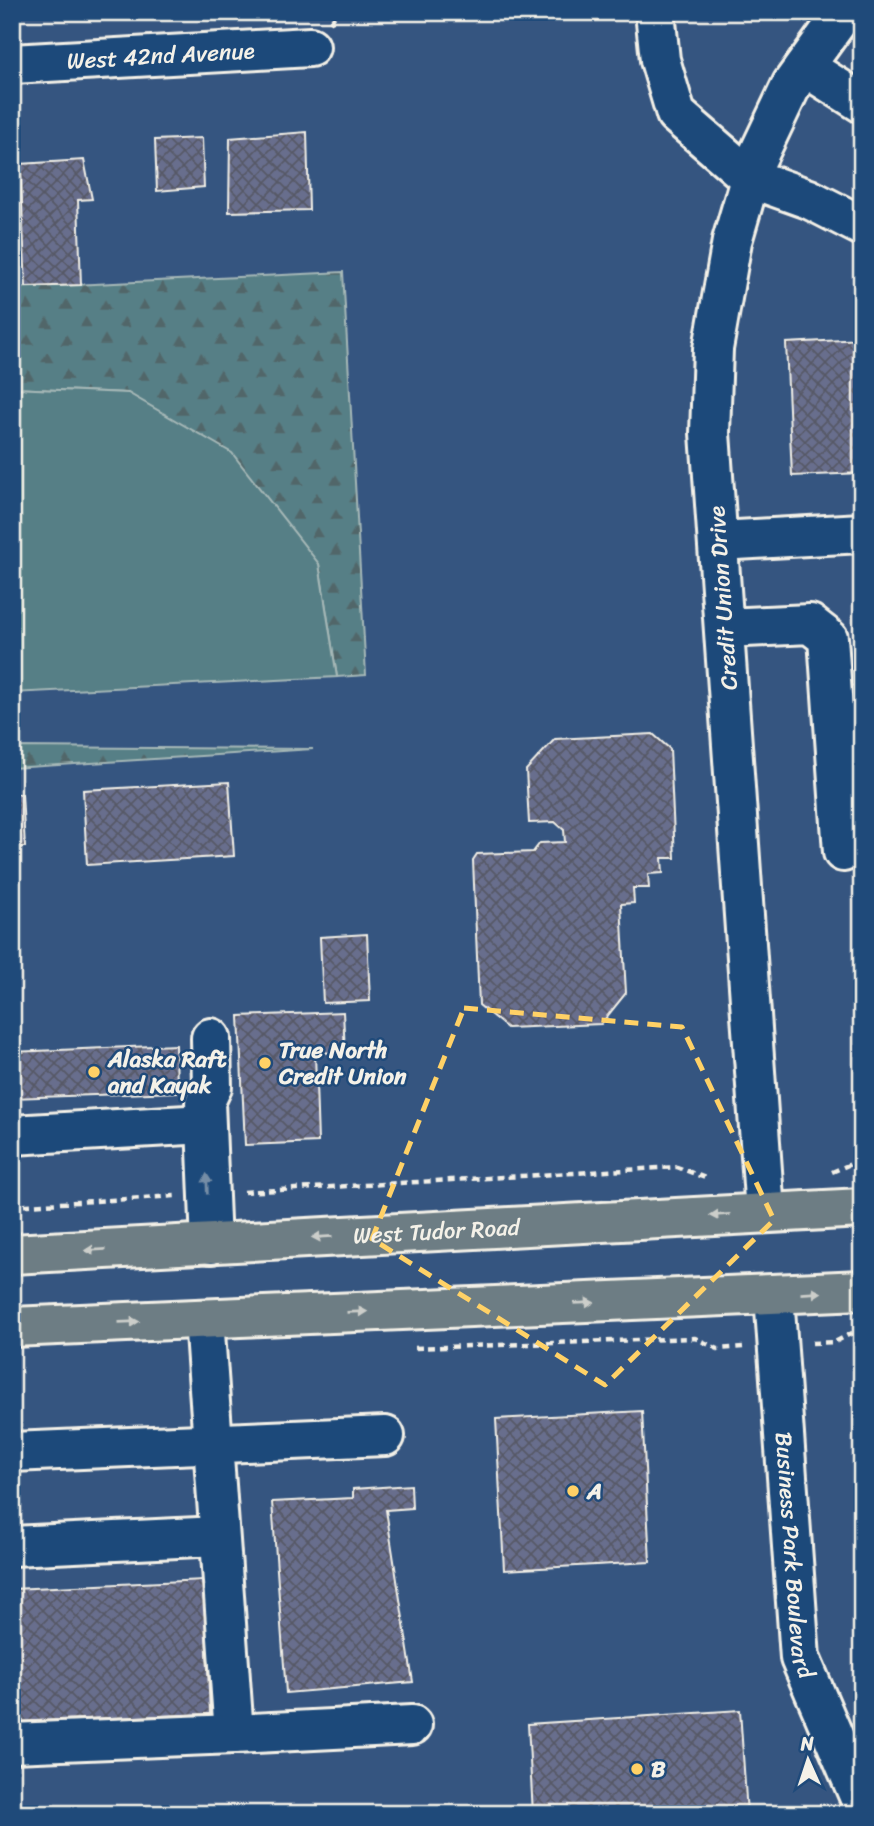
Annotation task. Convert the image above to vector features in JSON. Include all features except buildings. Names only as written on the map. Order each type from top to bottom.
[{"type":"main road","name":"West Tudor Road","points":[[12,1254],[862,1208]]},
{"type":"main road","points":[[12,1327],[862,1290]]},
{"type":"street","points":[[655,12],[660,60],[676,114],[750,178],[809,199],[862,226]]},
{"type":"street","name":"Credit Union Drive","points":[[765,1213],[710,433],[713,348],[732,241],[755,162],[792,84],[844,12]]},
{"type":"street","name":"West 42nd Avenue","points":[[12,64],[310,47]]},
{"type":"street","points":[[805,67],[862,103]]},
{"type":"street","points":[[719,541],[862,533]]},
{"type":"street","points":[[725,628],[810,624],[828,638],[849,761],[843,852]]},
{"type":"street","points":[[211,1038],[212,1087],[205,1102],[211,1244]]},
{"type":"street","points":[[12,1135],[205,1124]]},
{"type":"street","name":"Business Park Boulevard","points":[[774,1295],[800,1658],[862,1802]]},
{"type":"street","points":[[204,1319],[234,1734]]},
{"type":"street","points":[[12,1452],[385,1436]]},
{"type":"street","points":[[12,1546],[219,1536]]},
{"type":"street","points":[[12,1743],[412,1724]]},
{"type":"path","points":[[825,1172],[836,1171],[862,1159]]},
{"type":"path","points":[[12,1206],[677,1167],[704,1179]]},
{"type":"path","points":[[828,1342],[835,1342],[854,1332],[862,1332]]},
{"type":"highlighted area","points":[[464,1008],[682,1027],[774,1220],[605,1385],[372,1239]]},
{"type":"green space","points":[[343,272],[366,675],[337,677],[319,564],[128,393],[12,388],[12,288]]},
{"type":"green space","points":[[12,388],[128,393],[232,453],[319,564],[337,677],[12,693]]},
{"type":"green space","points":[[12,747],[313,749],[12,768]]},
{"type":"place","name":"True North Credit Union","points":[[265,1063]]},
{"type":"place","name":"Alaska Raft and Kayak","points":[[94,1072]]},
{"type":"place","name":"A","points":[[573,1491]]},
{"type":"place","name":"B","points":[[637,1769]]}]
